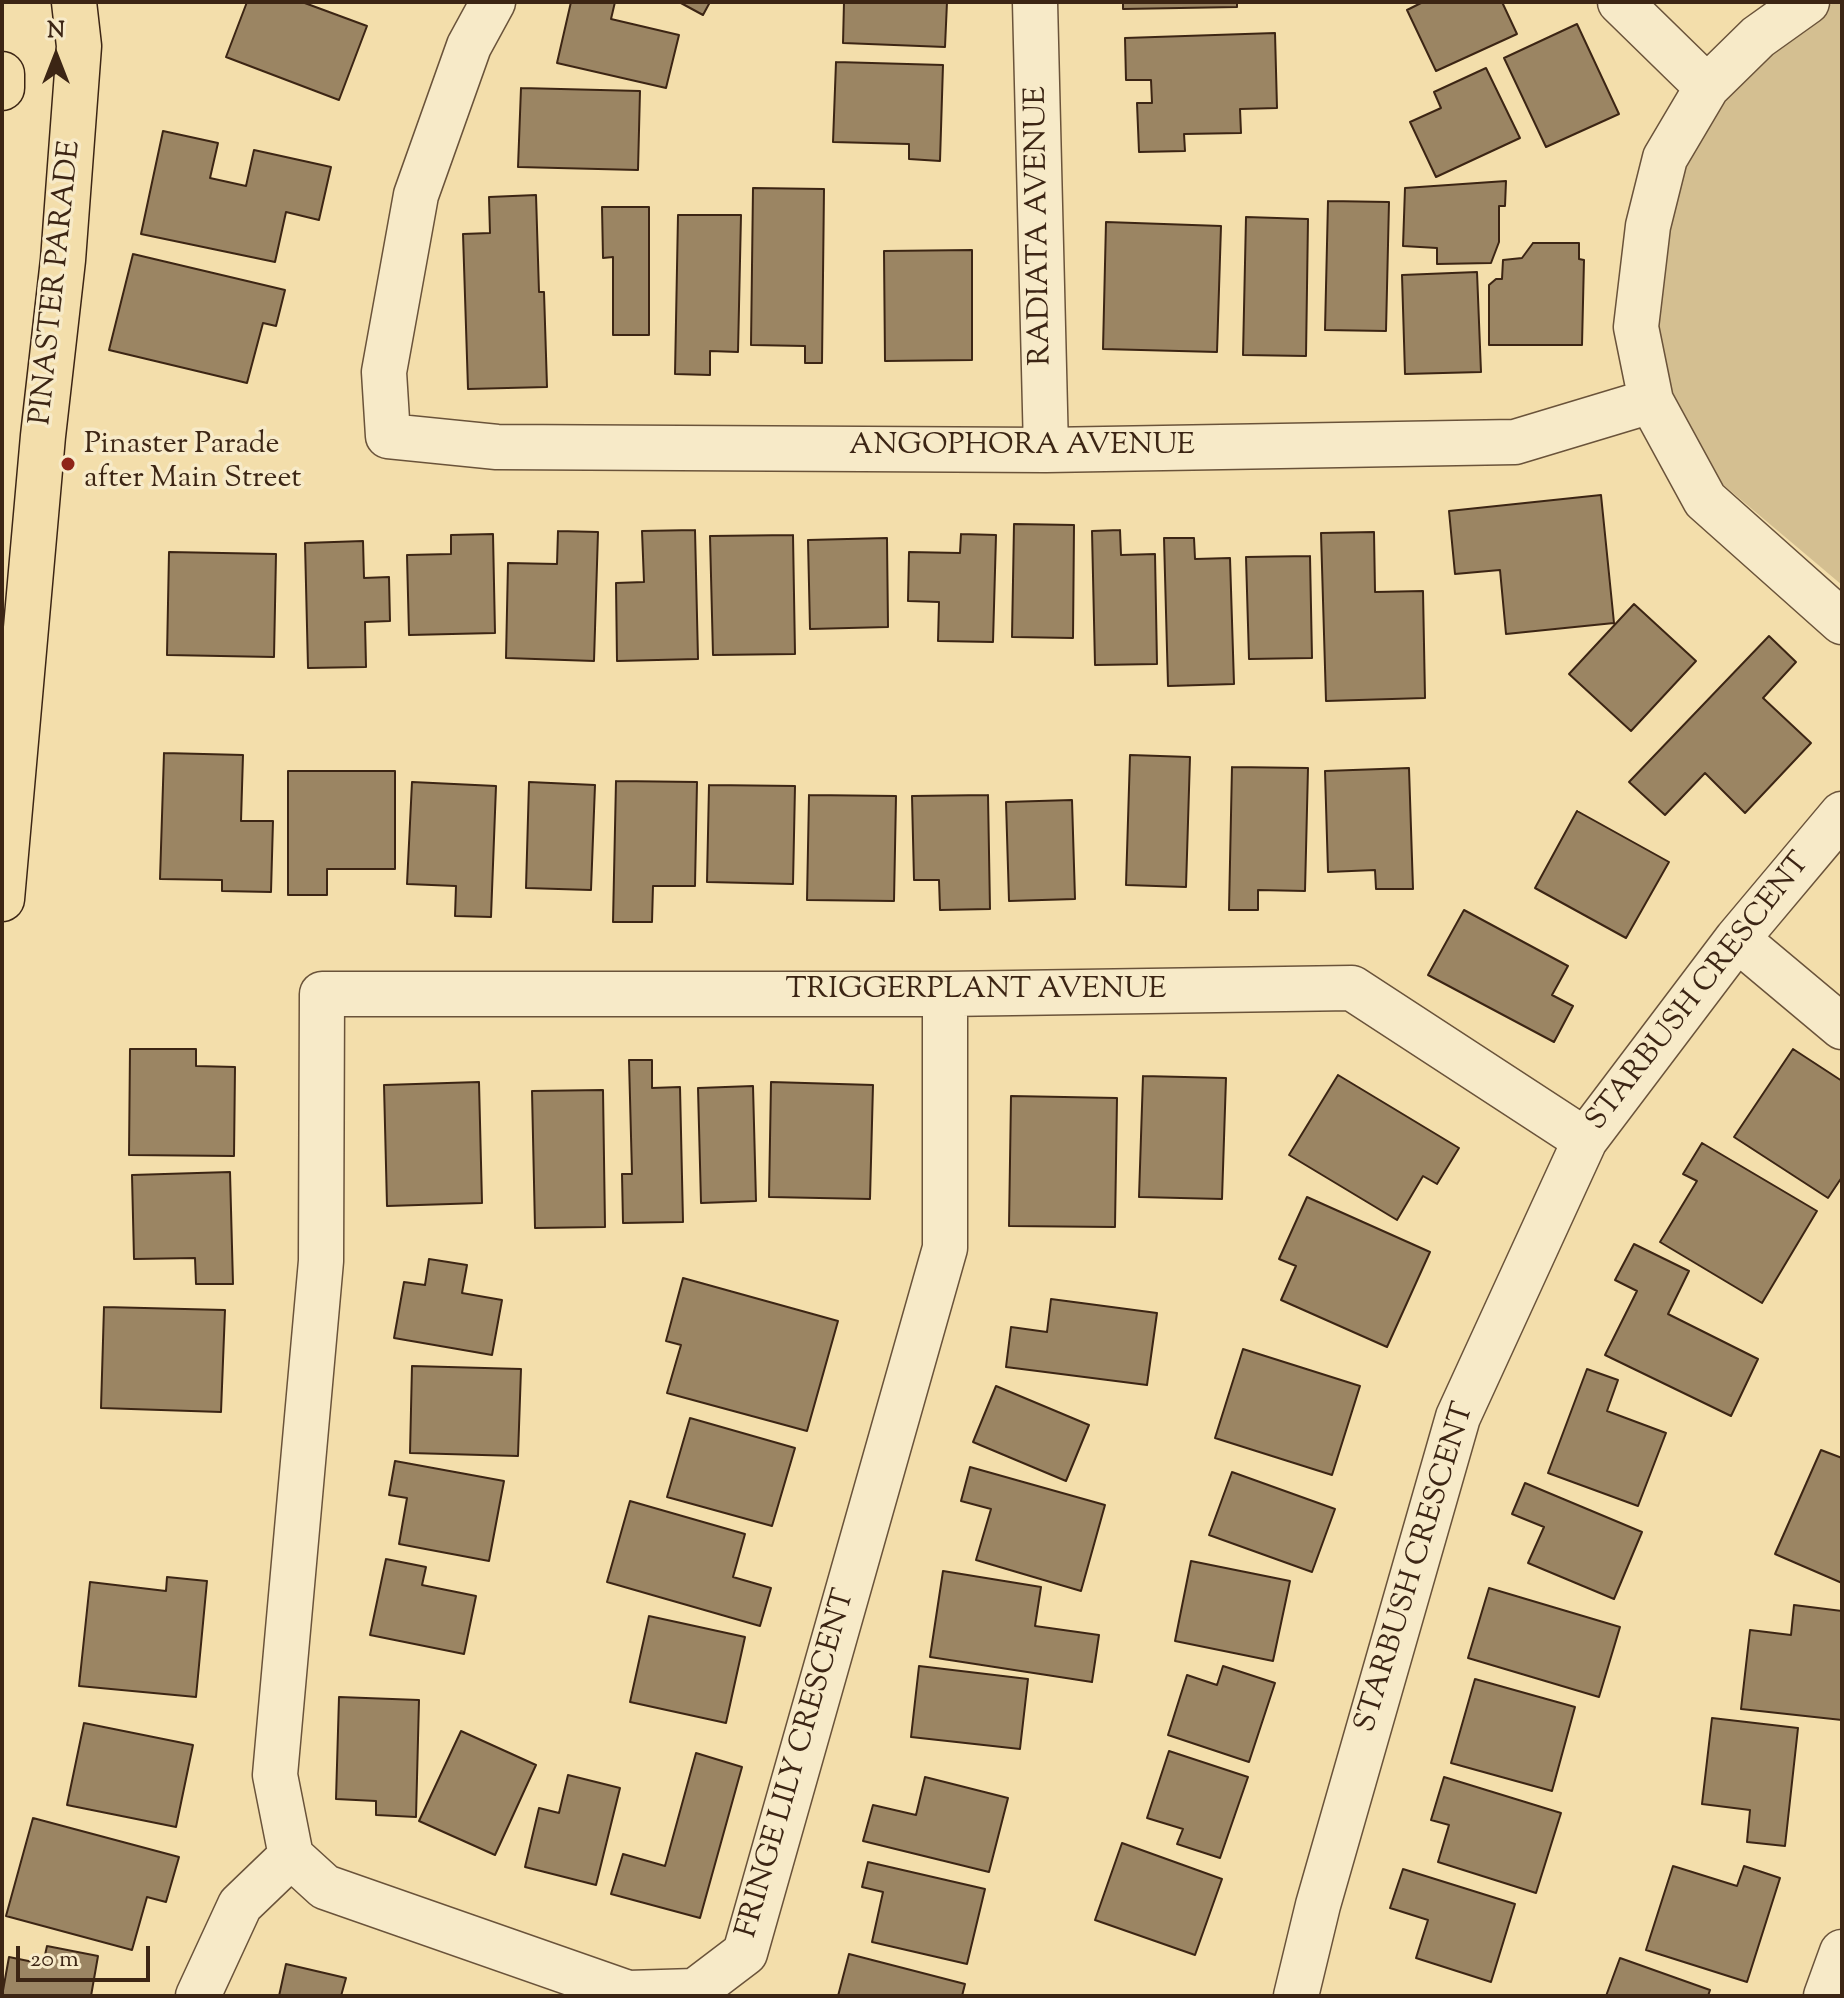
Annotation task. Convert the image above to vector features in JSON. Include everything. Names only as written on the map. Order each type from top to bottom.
[{"type":"main road","name":"PINASTER PARADE","points":[[2,899],[43,436],[63,260],[79,46],[74,2]]},
{"type":"main road","points":[[2,74],[2,88]]},
{"type":"street","name":"ANGOPHORA AVENUE","points":[[493,2],[469,46],[416,195],[384,372],[388,436],[497,447],[1046,450],[1515,442],[1651,401]]},
{"type":"street","name":"RADIATA AVENUE","points":[[1035,2],[1046,450]]},
{"type":"street","points":[[1620,2],[1707,87]]},
{"type":"street","points":[[1807,2],[1758,37],[1707,87],[1665,158],[1648,226],[1636,327],[1651,401],[1705,500],[1842,622]]},
{"type":"street","name":"STARBUSH CRESCENT","points":[[1296,1996],[1322,1889],[1458,1417],[1585,1140],[1737,939],[1842,814]]},
{"type":"street","points":[[1737,939],[1842,1027]]},
{"type":"street","name":"TRIGGERPLANT AVENUE","points":[[291,1856],[275,1775],[321,1261],[322,994],[945,994],[1352,988],[1585,1140]]},
{"type":"street","name":"FRINGE LILY CRESCENT","points":[[291,1856],[325,1887],[628,1993],[695,1994],[745,1953],[945,1248],[945,994]]},
{"type":"street","points":[[198,1996],[240,1905],[291,1856]]},
{"type":"street","points":[[1826,1996],[1842,1952]]},
{"type":"shaded area","points":[[1835,2],[1842,2],[1842,585],[1714,477],[1665,388],[1651,314],[1680,163],[1717,100],[1765,46]]},
{"type":"building","points":[[247,2],[302,2],[367,26],[339,100],[226,57]]},
{"type":"building","points":[[571,2],[615,2],[611,19],[679,35],[666,88],[557,63]]},
{"type":"building","points":[[679,2],[710,2],[703,15]]},
{"type":"building","points":[[844,2],[947,2],[945,47],[843,43]]},
{"type":"building","points":[[1123,2],[1237,2],[1237,7],[1123,9]]},
{"type":"building","points":[[1423,2],[1502,2],[1517,34],[1436,71],[1407,10]]},
{"type":"building","points":[[1577,24],[1619,114],[1546,147],[1504,58]]},
{"type":"building","points":[[1275,33],[1277,108],[1240,109],[1241,133],[1184,134],[1185,151],[1139,152],[1137,103],[1152,103],[1151,80],[1126,80],[1125,38]]},
{"type":"building","points":[[836,62],[943,65],[940,161],[909,159],[909,144],[833,142]]},
{"type":"building","points":[[1486,68],[1520,138],[1436,177],[1410,122],[1441,108],[1434,92]]},
{"type":"building","points":[[521,88],[640,91],[638,170],[518,167]]},
{"type":"building","points":[[163,131],[218,143],[210,178],[246,186],[254,150],[331,167],[319,220],[286,212],[275,262],[141,234]]},
{"type":"building","points":[[1506,181],[1505,206],[1499,206],[1499,242],[1491,263],[1437,264],[1437,248],[1403,246],[1405,188]]},
{"type":"building","points":[[753,188],[824,189],[822,363],[805,363],[805,346],[751,345]]},
{"type":"building","points":[[536,195],[539,292],[544,292],[547,387],[468,389],[463,234],[490,233],[489,197]]},
{"type":"building","points":[[1328,201],[1389,202],[1386,331],[1325,330]]},
{"type":"building","points":[[602,207],[649,207],[649,335],[613,335],[613,257],[603,258]]},
{"type":"building","points":[[678,215],[741,215],[738,352],[710,351],[710,375],[675,374]]},
{"type":"building","points":[[1246,217],[1308,219],[1306,356],[1243,355]]},
{"type":"building","points":[[1106,222],[1221,226],[1217,352],[1103,349]]},
{"type":"building","points":[[1533,243],[1579,243],[1579,259],[1584,260],[1582,345],[1489,345],[1489,285],[1496,279],[1502,279],[1503,260],[1522,258]]},
{"type":"building","points":[[972,250],[972,360],[885,361],[884,251]]},
{"type":"building","points":[[133,254],[285,290],[276,326],[263,323],[247,383],[109,350]]},
{"type":"building","points":[[1477,272],[1481,372],[1405,374],[1402,275]]},
{"type":"building","points":[[1601,495],[1614,623],[1506,634],[1500,570],[1455,574],[1449,511]]},
{"type":"building","points":[[1014,524],[1074,525],[1073,638],[1012,637]]},
{"type":"building","points":[[695,530],[698,659],[617,661],[616,583],[644,582],[642,531]]},
{"type":"building","points":[[1120,530],[1121,555],[1155,554],[1157,664],[1095,665],[1092,531]]},
{"type":"building","points":[[558,531],[598,532],[594,661],[506,658],[508,563],[557,564]]},
{"type":"building","points":[[1374,532],[1375,592],[1423,591],[1425,698],[1326,701],[1321,533]]},
{"type":"building","points":[[493,534],[495,633],[409,635],[407,555],[451,554],[451,535]]},
{"type":"building","points":[[961,534],[996,535],[993,642],[938,641],[939,602],[908,601],[909,552],[960,553]]},
{"type":"building","points":[[793,535],[795,654],[713,655],[710,536]]},
{"type":"building","points":[[887,538],[888,627],[810,629],[808,540]]},
{"type":"building","points":[[1164,538],[1194,538],[1195,559],[1230,558],[1234,684],[1168,686]]},
{"type":"building","points":[[363,541],[364,578],[389,577],[390,621],[365,622],[366,667],[308,668],[305,543]]},
{"type":"building","points":[[169,552],[276,554],[274,657],[167,655]]},
{"type":"building","points":[[1310,556],[1312,658],[1249,659],[1246,557]]},
{"type":"building","points":[[1634,604],[1696,661],[1631,731],[1569,674]]},
{"type":"building","points":[[1769,636],[1796,662],[1763,698],[1811,743],[1745,813],[1705,773],[1665,815],[1629,782]]},
{"type":"building","points":[[164,753],[243,755],[241,821],[273,821],[271,892],[222,891],[222,880],[160,879]]},
{"type":"building","points":[[1130,755],[1190,757],[1186,887],[1126,885]]},
{"type":"building","points":[[1232,767],[1308,768],[1305,891],[1258,890],[1258,910],[1229,910]]},
{"type":"building","points":[[1409,768],[1413,889],[1376,889],[1375,870],[1328,872],[1325,771]]},
{"type":"building","points":[[288,771],[395,771],[395,869],[327,869],[327,895],[288,895]]},
{"type":"building","points":[[616,781],[697,782],[695,886],[653,886],[652,922],[613,922]]},
{"type":"building","points":[[412,782],[496,786],[491,917],[455,916],[456,886],[407,884]]},
{"type":"building","points":[[529,782],[595,785],[591,890],[526,888]]},
{"type":"building","points":[[709,785],[795,786],[793,884],[707,882]]},
{"type":"building","points":[[809,795],[896,796],[894,901],[807,900]]},
{"type":"building","points":[[988,795],[990,909],[940,910],[939,880],[914,880],[912,796]]},
{"type":"building","points":[[1072,800],[1075,899],[1009,901],[1006,802]]},
{"type":"building","points":[[1577,811],[1669,862],[1626,938],[1535,888]]},
{"type":"building","points":[[1464,910],[1568,966],[1552,995],[1573,1006],[1554,1042],[1428,975]]},
{"type":"building","points":[[130,1049],[196,1049],[196,1066],[235,1067],[234,1156],[129,1155]]},
{"type":"building","points":[[1793,1049],[1842,1081],[1842,1177],[1828,1198],[1734,1137]]},
{"type":"building","points":[[629,1060],[652,1060],[652,1088],[680,1087],[683,1222],[623,1223],[622,1174],[632,1174]]},
{"type":"building","points":[[1338,1075],[1459,1148],[1437,1184],[1423,1176],[1397,1220],[1289,1155]]},
{"type":"building","points":[[1143,1076],[1226,1078],[1222,1199],[1139,1197]]},
{"type":"building","points":[[479,1082],[482,1203],[387,1206],[384,1085]]},
{"type":"building","points":[[771,1082],[873,1085],[870,1199],[769,1197]]},
{"type":"building","points":[[753,1086],[756,1201],[701,1203],[698,1088]]},
{"type":"building","points":[[603,1090],[605,1227],[535,1228],[532,1091]]},
{"type":"building","points":[[1011,1096],[1117,1098],[1115,1227],[1009,1226]]},
{"type":"building","points":[[1702,1143],[1817,1211],[1762,1303],[1660,1242],[1697,1181],[1683,1174]]},
{"type":"building","points":[[230,1172],[233,1284],[196,1284],[195,1258],[134,1259],[132,1175]]},
{"type":"building","points":[[1307,1197],[1430,1252],[1387,1347],[1281,1300],[1296,1266],[1279,1259]]},
{"type":"building","points":[[1634,1244],[1689,1271],[1668,1314],[1758,1359],[1731,1416],[1605,1355],[1637,1291],[1615,1280]]},
{"type":"building","points":[[429,1259],[467,1265],[462,1293],[502,1300],[492,1355],[394,1338],[404,1282],[425,1285]]},
{"type":"building","points":[[683,1278],[838,1321],[807,1431],[667,1393],[681,1345],[666,1341]]},
{"type":"building","points":[[1051,1299],[1157,1313],[1147,1385],[1006,1367],[1011,1327],[1047,1332]]},
{"type":"building","points":[[104,1307],[225,1310],[221,1412],[101,1408]]},
{"type":"building","points":[[1243,1349],[1360,1386],[1332,1475],[1215,1438]]},
{"type":"building","points":[[412,1366],[521,1369],[518,1456],[410,1453]]},
{"type":"building","points":[[1587,1369],[1618,1380],[1607,1411],[1666,1433],[1638,1506],[1548,1473]]},
{"type":"building","points":[[996,1386],[1089,1425],[1066,1481],[973,1442]]},
{"type":"building","points":[[690,1418],[795,1448],[772,1526],[667,1497]]},
{"type":"building","points":[[1821,1450],[1842,1458],[1842,1583],[1775,1554]]},
{"type":"building","points":[[395,1461],[504,1481],[489,1561],[399,1544],[407,1498],[389,1495]]},
{"type":"building","points":[[970,1467],[1105,1505],[1081,1591],[976,1560],[991,1509],[961,1501]]},
{"type":"building","points":[[1232,1472],[1335,1509],[1312,1572],[1209,1535]]},
{"type":"building","points":[[1525,1483],[1642,1532],[1614,1599],[1528,1563],[1544,1527],[1512,1514]]},
{"type":"building","points":[[630,1501],[745,1534],[733,1577],[771,1588],[760,1626],[607,1582]]},
{"type":"building","points":[[386,1559],[426,1567],[422,1585],[476,1596],[464,1654],[370,1635]]},
{"type":"building","points":[[1191,1561],[1290,1581],[1273,1661],[1175,1641]]},
{"type":"building","points":[[943,1571],[1041,1587],[1035,1626],[1099,1635],[1092,1682],[930,1657]]},
{"type":"building","points":[[167,1577],[207,1581],[196,1697],[79,1686],[90,1582],[166,1591]]},
{"type":"building","points":[[1489,1588],[1620,1627],[1599,1697],[1468,1658]]},
{"type":"building","points":[[1794,1605],[1842,1611],[1842,1720],[1741,1709],[1750,1630],[1791,1635]]},
{"type":"building","points":[[649,1616],[745,1637],[726,1723],[630,1702]]},
{"type":"building","points":[[919,1666],[1028,1679],[1020,1749],[911,1737]]},
{"type":"building","points":[[1223,1666],[1275,1683],[1249,1762],[1168,1735],[1187,1675],[1217,1685]]},
{"type":"building","points":[[1475,1679],[1575,1707],[1552,1791],[1451,1763]]},
{"type":"building","points":[[339,1697],[419,1700],[416,1817],[376,1815],[376,1801],[336,1799]]},
{"type":"building","points":[[1712,1718],[1798,1728],[1785,1846],[1747,1842],[1750,1810],[1702,1804]]},
{"type":"building","points":[[84,1723],[193,1745],[176,1827],[67,1805]]},
{"type":"building","points":[[461,1731],[536,1765],[495,1855],[419,1821]]},
{"type":"building","points":[[1169,1751],[1248,1777],[1220,1858],[1177,1844],[1183,1829],[1147,1818]]},
{"type":"building","points":[[696,1753],[742,1767],[700,1918],[611,1894],[623,1854],[665,1866]]},
{"type":"building","points":[[568,1775],[620,1788],[596,1885],[525,1867],[539,1808],[559,1813]]},
{"type":"building","points":[[925,1777],[1008,1798],[989,1872],[863,1841],[873,1805],[916,1815]]},
{"type":"building","points":[[1444,1777],[1561,1813],[1536,1893],[1438,1862],[1449,1825],[1431,1820]]},
{"type":"building","points":[[33,1818],[179,1857],[166,1902],[147,1897],[132,1950],[6,1916]]},
{"type":"building","points":[[1122,1843],[1222,1879],[1195,1955],[1095,1920]]},
{"type":"building","points":[[868,1862],[985,1889],[967,1964],[872,1942],[883,1892],[862,1887]]},
{"type":"building","points":[[1673,1866],[1737,1886],[1744,1866],[1780,1878],[1747,1982],[1646,1950]]},
{"type":"building","points":[[1403,1869],[1515,1904],[1491,1982],[1416,1958],[1428,1920],[1390,1908]]},
{"type":"building","points":[[47,1946],[98,1956],[91,1996],[2,1996],[9,1957],[43,1964]]},
{"type":"building","points":[[849,1954],[965,1984],[962,1996],[838,1996]]},
{"type":"building","points":[[1620,1958],[1710,1990],[1708,1996],[1606,1996]]},
{"type":"building","points":[[286,1964],[346,1978],[341,1996],[279,1996]]},
{"type":"place","name":"Pinaster Parade after Main Street","points":[[68,464]]}]
